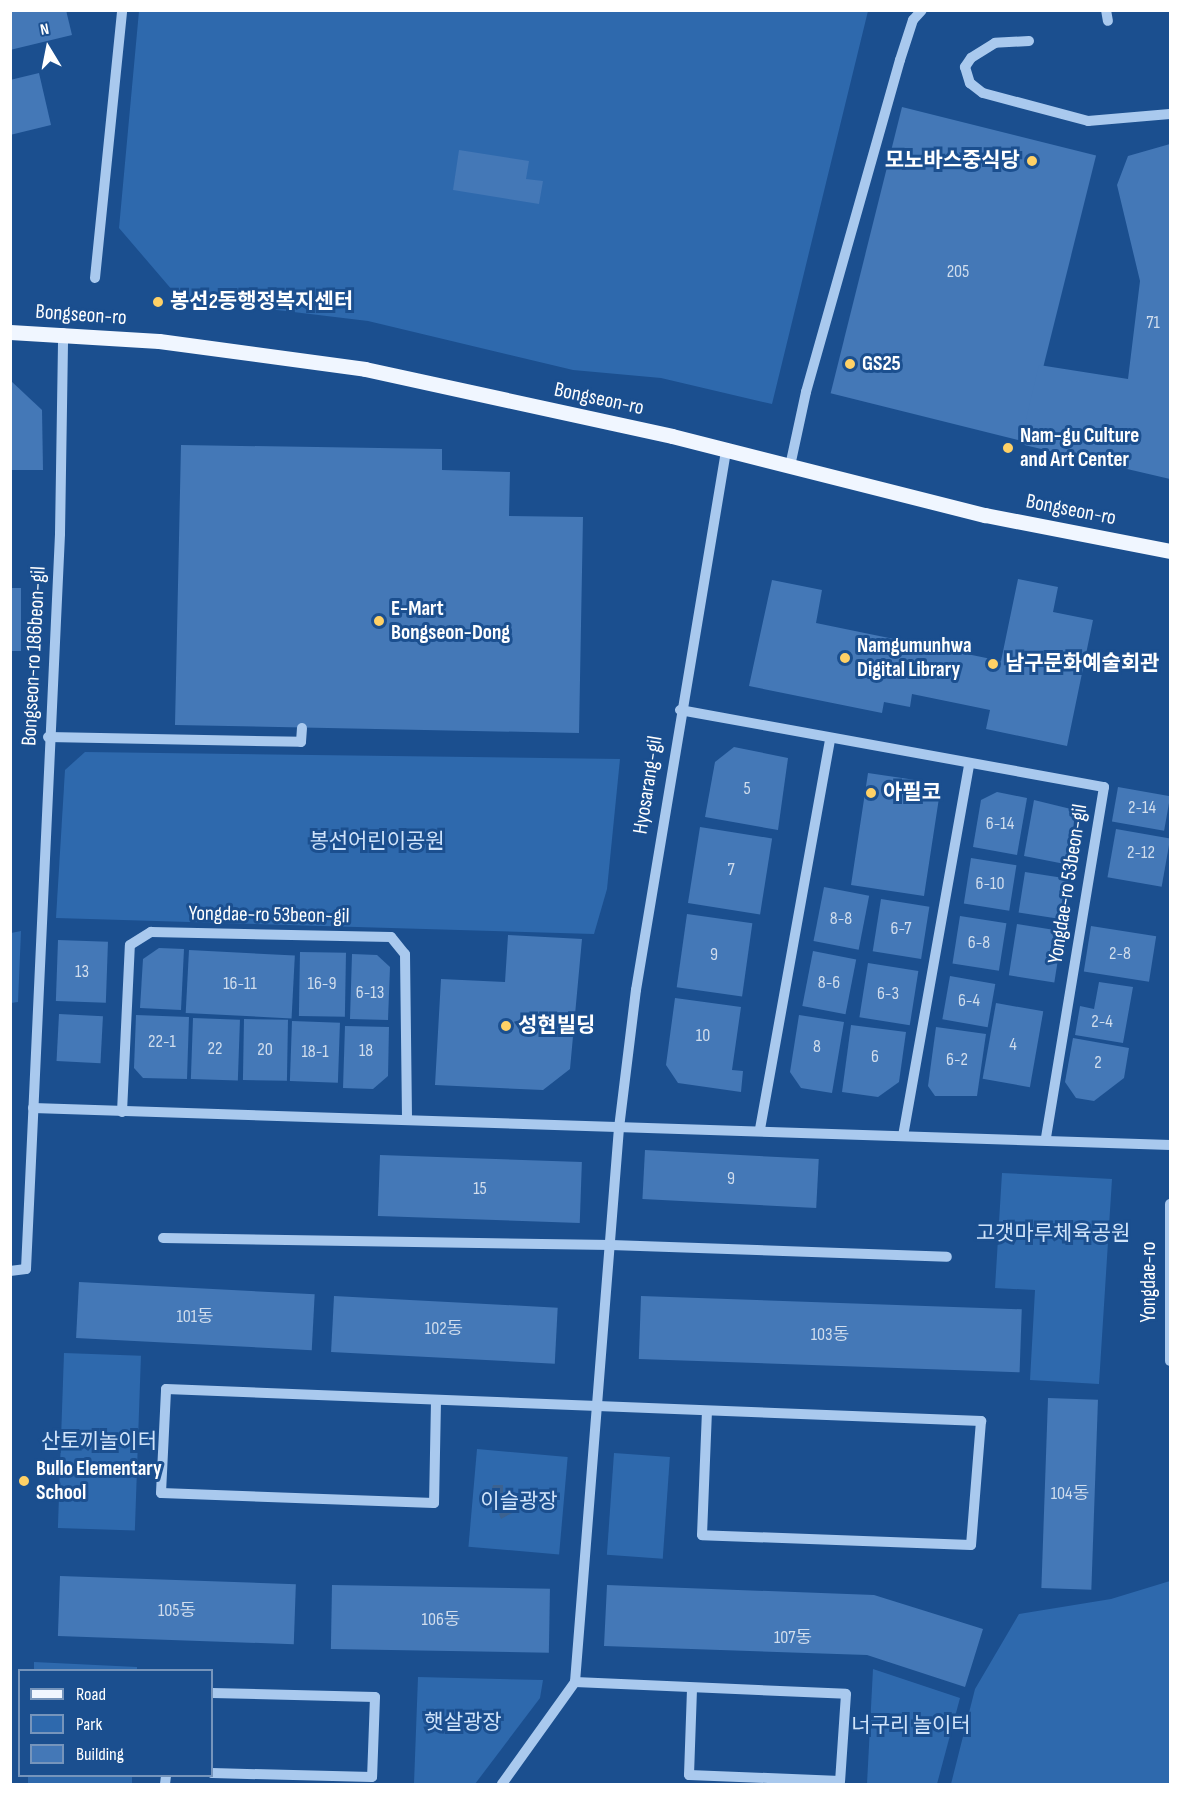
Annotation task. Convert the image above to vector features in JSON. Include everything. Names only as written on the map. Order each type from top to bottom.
[{"type":"main road","name":"Bongseon-ro","points":[[10,332],[63,333],[365,369],[790,466],[985,515],[1170,551]]},
{"type":"street","points":[[95,278],[122,10]]},
{"type":"street","points":[[790,466],[806,392],[900,60],[913,20],[922,10]]},
{"type":"street","points":[[1029,41],[995,43],[971,58],[965,68],[970,83],[983,93],[1088,121],[1170,114]]},
{"type":"street","name":"Bongseon-ro 186beon-gil","points":[[10,1271],[26,1269],[48,737],[60,534],[63,333]]},
{"type":"street","name":"Hyosarang-gil","points":[[575,1682],[619,1128],[680,710],[726,451]]},
{"type":"street","points":[[680,710],[969,765],[903,1136]]},
{"type":"street","points":[[48,737],[301,742],[302,728]]},
{"type":"street","points":[[760,1129],[830,738]]},
{"type":"street","name":"Yongdae-ro 53beon-gil","points":[[969,765],[1104,787],[1046,1139]]},
{"type":"street","name":"Yongdae-ro 53beon-gil","points":[[122,1112],[129,945],[151,932],[392,937],[405,954],[407,1120]]},
{"type":"street","points":[[33,1108],[619,1128],[760,1129],[1170,1145]]},
{"type":"street","name":"Yongdae-ro","points":[[1170,1204],[1170,1361]]},
{"type":"street","points":[[163,1238],[611,1245],[947,1257]]},
{"type":"street","points":[[436,1401],[434,1503],[161,1493],[166,1389],[707,1413],[981,1421],[971,1545],[702,1535],[707,1413]]},
{"type":"street","points":[[502,1785],[575,1682],[846,1694],[840,1781],[689,1775],[692,1688]]},
{"type":"street","points":[[213,1693],[375,1697],[372,1777],[213,1773]]},
{"type":"green space","points":[[139,11],[868,11],[772,404],[661,378],[573,370],[368,321],[179,298],[119,228]]},
{"type":"green space","name":"봉선어린이공원","points":[[85,752],[620,759],[607,889],[594,934],[56,918],[65,770]]},
{"type":"green space","points":[[21,931],[18,1002],[11,1003],[11,933]]},
{"type":"green space","name":"고갯마루체육공원","points":[[1002,1173],[1112,1179],[1099,1384],[1030,1380],[1035,1290],[995,1288]]},
{"type":"green space","name":"산토끼놀이터","points":[[64,1353],[141,1356],[135,1531],[58,1528]]},
{"type":"green space","name":"이슬광장","points":[[477,1449],[568,1457],[559,1555],[468,1547]]},
{"type":"green space","name":"이슬광장","points":[[614,1453],[670,1457],[663,1559],[607,1555]]},
{"type":"green space","points":[[1170,1581],[1170,1784],[951,1784],[975,1689],[1019,1614],[1111,1599]]},
{"type":"green space","points":[[34,1662],[137,1667],[137,1669],[34,1669]]},
{"type":"green space","name":"너구리 놀이터","points":[[873,1669],[960,1698],[937,1784],[867,1784]]},
{"type":"green space","name":"햇살광장","points":[[418,1677],[543,1680],[540,1698],[475,1784],[414,1784]]},
{"type":"green space","points":[[28,1777],[132,1777],[132,1784],[28,1784]]},
{"type":"shaded area","points":[[493,1485],[503,1485],[503,1497],[511,1506],[519,1502],[523,1507],[501,1519],[499,1514],[507,1509],[490,1496]]},
{"type":"building","points":[[10,10],[66,10],[72,35],[10,50]]},
{"type":"building","points":[[39,73],[51,125],[10,135],[10,80]]},
{"type":"building","points":[[902,107],[1096,155],[1025,442],[831,393]]},
{"type":"building","points":[[1170,144],[1170,479],[1020,444],[1039,365],[1128,379],[1140,281],[1117,185],[1128,156]]},
{"type":"building","points":[[459,150],[529,161],[526,179],[543,181],[539,204],[453,190]]},
{"type":"building","points":[[10,380],[42,410],[43,470],[10,470]]},
{"type":"building","name":"E-Mart Bongseon-Dong","points":[[181,445],[442,449],[442,470],[510,472],[509,516],[583,517],[579,733],[175,725]]},
{"type":"building","points":[[1018,579],[1058,587],[1053,612],[1093,620],[1067,746],[986,729],[990,710],[912,694],[910,707],[884,702],[882,713],[749,686],[772,580],[822,590],[816,623],[1001,661]]},
{"type":"building","points":[[10,588],[21,588],[21,651],[10,651]]},
{"type":"building","points":[[734,747],[788,758],[778,830],[705,817],[715,762]]},
{"type":"building","points":[[868,773],[929,782],[927,796],[939,798],[924,896],[851,885]]},
{"type":"building","points":[[1118,787],[1170,796],[1164,831],[1112,821]]},
{"type":"building","points":[[997,792],[1027,798],[1017,855],[973,847],[981,800]]},
{"type":"building","points":[[1034,800],[1075,810],[1070,865],[1024,856]]},
{"type":"building","points":[[700,827],[772,838],[760,914],[688,903]]},
{"type":"building","points":[[1116,829],[1170,839],[1162,887],[1107,877]]},
{"type":"building","points":[[971,858],[1016,865],[1009,911],[964,903]]},
{"type":"building","points":[[1025,872],[1071,879],[1065,920],[1019,912]]},
{"type":"building","points":[[824,887],[869,896],[859,950],[814,941]]},
{"type":"building","points":[[881,899],[929,907],[921,959],[873,951]]},
{"type":"building","points":[[687,914],[752,923],[742,996],[677,987]]},
{"type":"building","points":[[960,916],[1006,923],[999,971],[952,963]]},
{"type":"building","points":[[1017,924],[1062,931],[1054,983],[1009,975]]},
{"type":"building","points":[[1091,926],[1156,936],[1149,982],[1084,971]]},
{"type":"building","name":"성현빌딩","points":[[508,935],[582,939],[570,1069],[543,1090],[435,1085],[441,979],[505,982]]},
{"type":"building","points":[[58,940],[108,942],[106,1003],[56,1001]]},
{"type":"building","points":[[159,948],[184,949],[181,1010],[140,1008],[143,959]]},
{"type":"building","points":[[189,950],[295,956],[292,1018],[186,1013]]},
{"type":"building","points":[[813,951],[856,959],[846,1014],[802,1006]]},
{"type":"building","points":[[300,952],[346,953],[345,1017],[299,1016]]},
{"type":"building","points":[[352,954],[377,955],[390,967],[388,1020],[350,1019]]},
{"type":"building","points":[[868,963],[918,971],[910,1025],[859,1017]]},
{"type":"building","points":[[950,976],[995,984],[988,1027],[942,1019]]},
{"type":"building","points":[[1099,982],[1133,987],[1123,1043],[1075,1035],[1080,1006],[1094,1009]]},
{"type":"building","points":[[675,998],[741,1007],[732,1070],[743,1071],[741,1092],[678,1083],[666,1065]]},
{"type":"building","points":[[996,1003],[1043,1011],[1030,1087],[983,1079]]},
{"type":"building","points":[[59,1014],[103,1016],[100,1063],[57,1061]]},
{"type":"building","points":[[136,1015],[189,1017],[187,1079],[143,1078],[134,1068]]},
{"type":"building","points":[[799,1015],[844,1022],[832,1093],[801,1088],[790,1072]]},
{"type":"building","points":[[193,1018],[240,1020],[238,1081],[191,1079]]},
{"type":"building","points":[[244,1019],[288,1020],[287,1081],[243,1080]]},
{"type":"building","points":[[292,1021],[340,1023],[338,1083],[290,1081]]},
{"type":"building","points":[[851,1025],[906,1032],[899,1082],[878,1097],[842,1092]]},
{"type":"building","points":[[345,1026],[389,1027],[388,1076],[373,1089],[343,1088]]},
{"type":"building","points":[[936,1027],[986,1034],[977,1096],[935,1096],[928,1086]]},
{"type":"building","points":[[1073,1038],[1129,1048],[1124,1078],[1094,1101],[1076,1098],[1065,1082]]},
{"type":"building","points":[[645,1150],[819,1159],[816,1208],[642,1199]]},
{"type":"building","points":[[380,1155],[582,1162],[580,1223],[378,1216]]},
{"type":"building","points":[[79,1282],[315,1294],[312,1350],[76,1338]]},
{"type":"building","points":[[334,1296],[558,1308],[555,1364],[331,1352]]},
{"type":"building","points":[[641,1296],[1022,1309],[1020,1372],[639,1359]]},
{"type":"building","points":[[1048,1398],[1098,1400],[1091,1590],[1041,1588]]},
{"type":"building","points":[[60,1576],[296,1584],[294,1644],[58,1636]]},
{"type":"building","points":[[332,1585],[550,1589],[549,1653],[331,1649]]},
{"type":"building","points":[[607,1585],[874,1595],[983,1629],[965,1687],[867,1655],[604,1646]]},
{"type":"place","name":"모노바스중식당","points":[[1032,161]]},
{"type":"place","name":"봉선2동행정복지센터","points":[[158,302]]},
{"type":"place","name":"GS25","points":[[850,364]]},
{"type":"place","name":"Nam-gu Culture and Art Center","points":[[1008,448]]},
{"type":"place","name":"E-Mart Bongseon-Dong","points":[[379,621]]},
{"type":"place","name":"Namgumunhwa Digital Library","points":[[845,658]]},
{"type":"place","name":"남구문화예술회관","points":[[993,664]]},
{"type":"place","name":"아필코","points":[[871,793]]},
{"type":"place","name":"성현빌딩","points":[[506,1026]]},
{"type":"place","name":"Bullo Elementary School","points":[[24,1481]]}]
